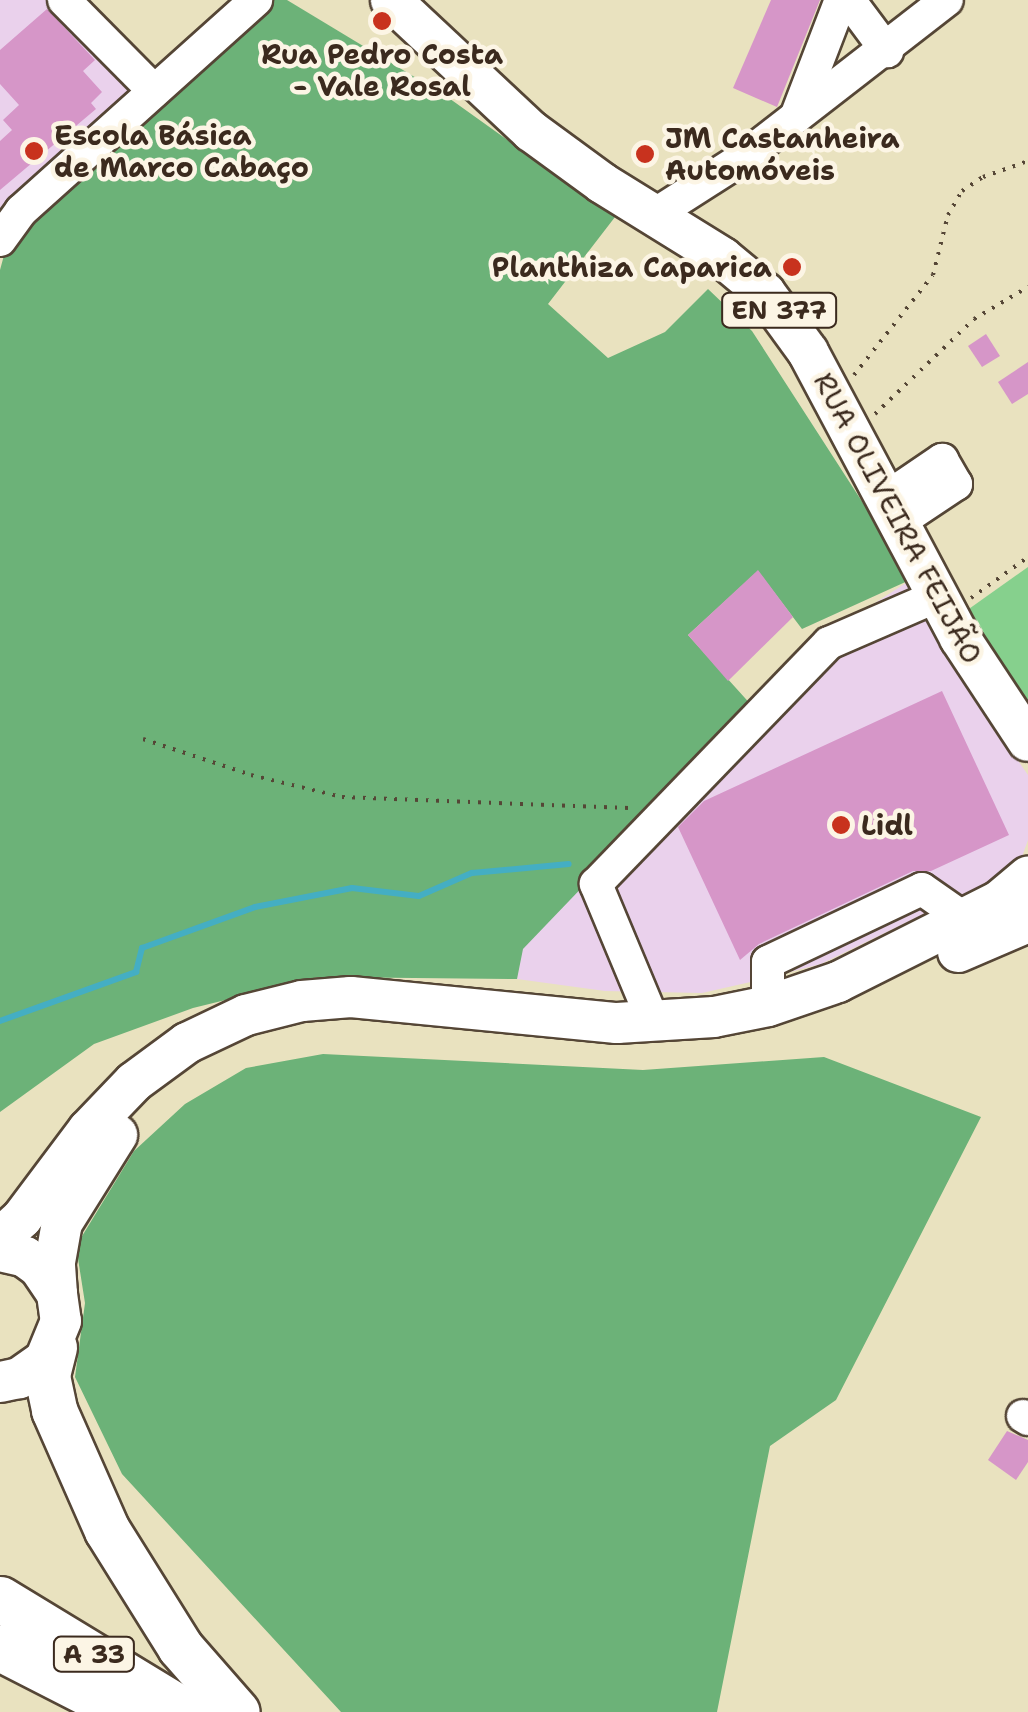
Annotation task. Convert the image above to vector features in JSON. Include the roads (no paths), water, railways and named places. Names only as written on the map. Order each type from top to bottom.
[{"type":"highway","points":[[54,1346],[47,1376],[54,1410],[107,1530],[162,1622],[237,1712]]},
{"type":"highway","name":"A 33","points":[[0,1600],[186,1712]]},
{"type":"highway","points":[[0,1650],[83,1712]]},
{"type":"highway","name":"A 33","points":[[0,1650],[125,1712]]},
{"type":"main road","name":"RUA OLIVEIRA FEIJÃO","points":[[392,0],[531,131],[722,258],[765,293],[789,322],[834,398],[943,605],[1028,741]]},
{"type":"main road","points":[[0,1238],[22,1218],[88,1130],[134,1082],[187,1043],[246,1015],[302,1001],[351,996],[558,1018],[649,1023],[768,1006],[838,982],[965,919],[999,901],[1028,877]]},
{"type":"main road","points":[[6,1383],[33,1370],[54,1346],[61,1320],[55,1262],[62,1224],[109,1145],[174,1082],[254,1040],[313,1025],[373,1021],[616,1046],[717,1040],[783,1026],[847,1004],[1028,922]]},
{"type":"main road","points":[[0,1251],[39,1267],[57,1294]]},
{"type":"street","points":[[64,0],[154,91]]},
{"type":"street","points":[[0,240],[21,211],[256,0]]},
{"type":"street","points":[[796,117],[841,0]]},
{"type":"street","points":[[849,0],[887,51]]},
{"type":"street","points":[[654,215],[887,51],[947,0]]},
{"type":"street","points":[[649,1023],[649,1010],[596,884],[829,643],[943,605]]},
{"type":"street","points":[[768,1006],[771,952],[922,889],[965,919]]},
{"type":"waterway","points":[[0,1021],[136,972],[142,948],[255,907],[352,888],[419,896],[472,873],[569,864]]},
{"type":"place","name":"Rua Pedro Costa - Vale Rosal","points":[[382,21]]},
{"type":"place","name":"Escola Básica de Marco Cabaço","points":[[34,151]]},
{"type":"place","name":"JM Castanheira Automóveis","points":[[645,154]]},
{"type":"place","name":"Planthiza Caparica","points":[[792,267]]},
{"type":"place","name":"Lidl","points":[[841,825]]}]
